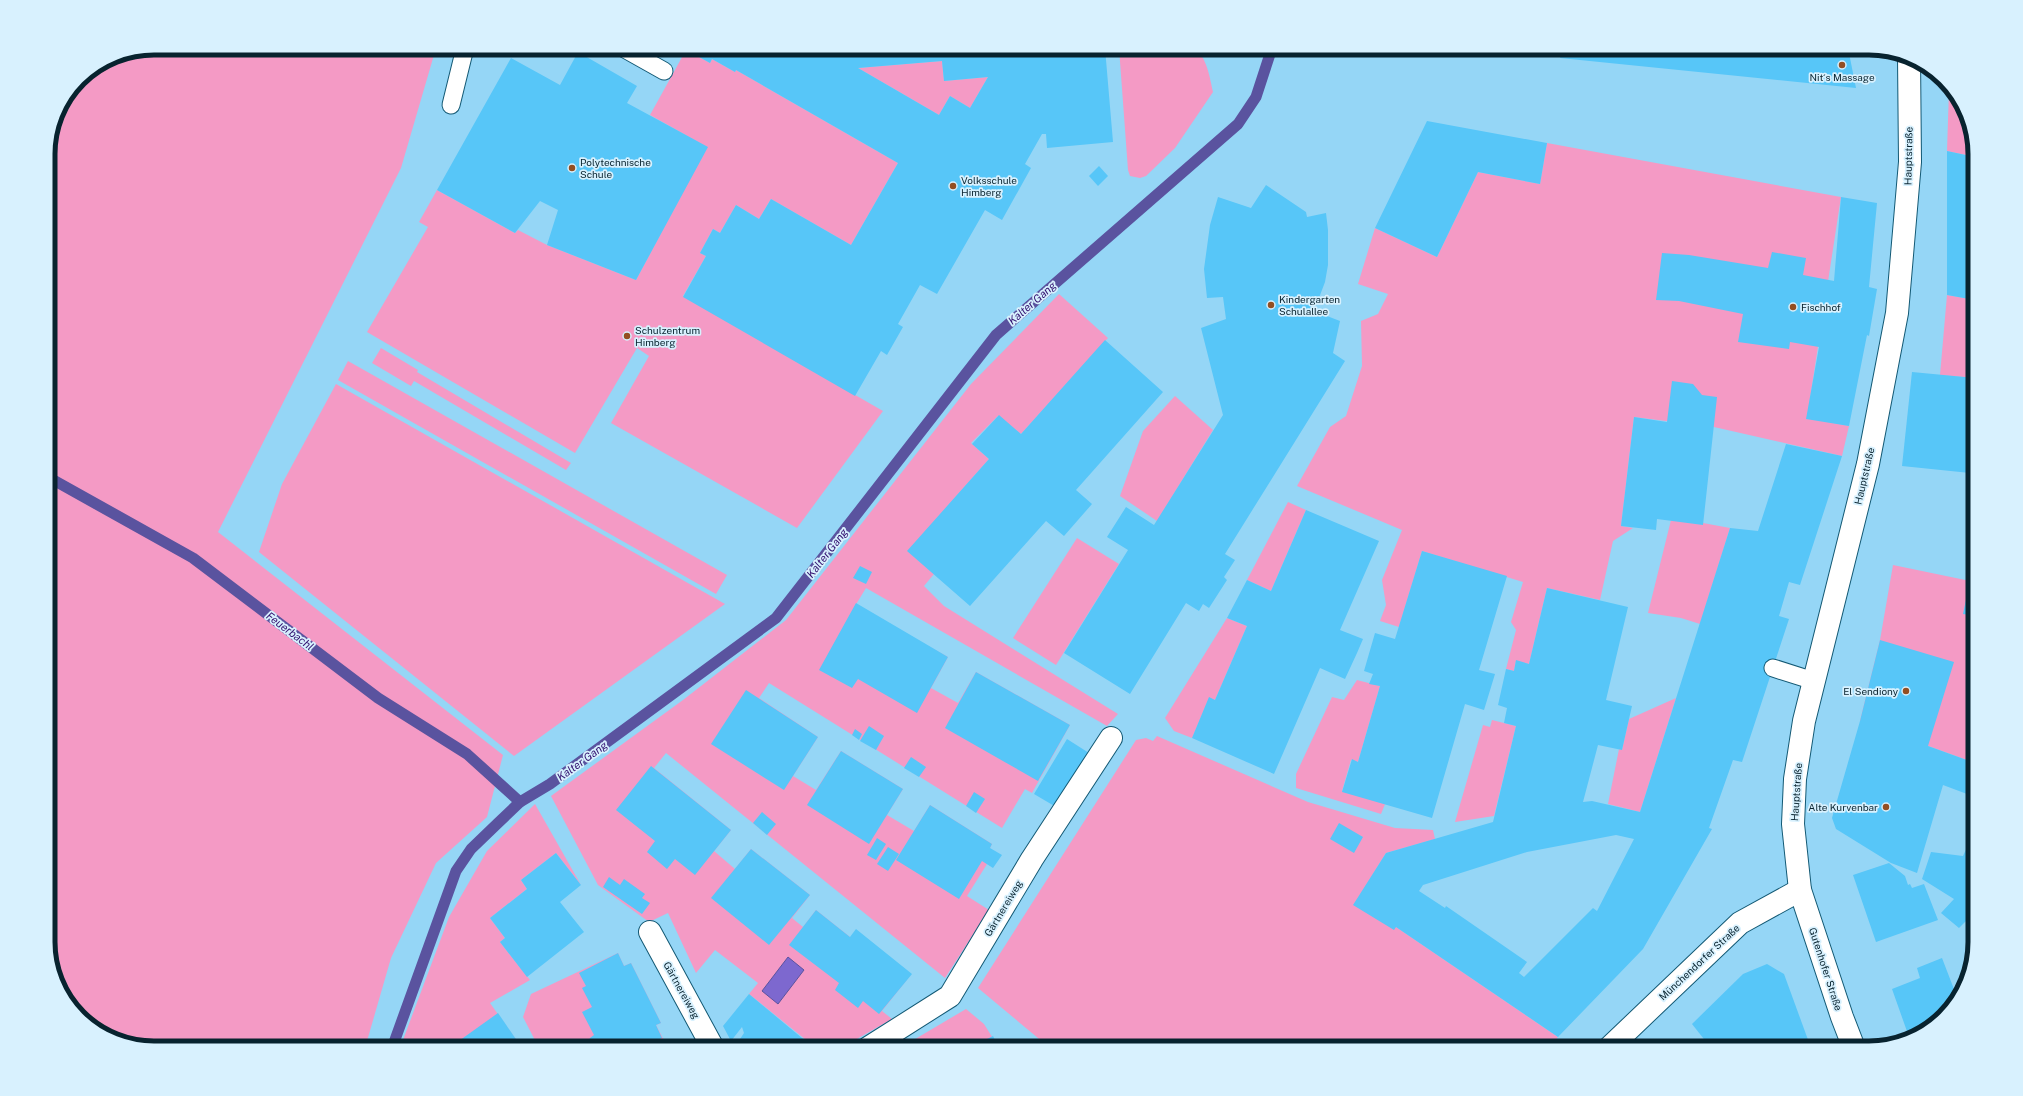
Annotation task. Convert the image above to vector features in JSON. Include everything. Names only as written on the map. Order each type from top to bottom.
[{"type":"street","name":"Hauptstraße","points":[[1800,890],[1793,824],[1795,779],[1804,721],[1868,464],[1897,313],[1910,162],[1909,63]]},
{"type":"street","name":"Gärtnereiweg","points":[[879,1041],[950,996],[1032,859],[1111,738]]},
{"type":"street","name":"Münchendorfer Straße","points":[[1616,1041],[1740,923],[1800,890]]},
{"type":"street","name":"Gutenhofer Straße","points":[[1800,890],[1852,1041]]},
{"type":"street","name":"Gärtnereiweg","points":[[650,932],[709,1041]]},
{"type":"lane","points":[[452,105],[463,55]]},
{"type":"lane","points":[[635,55],[664,71]]},
{"type":"lane","points":[[1773,668],[1814,681]]},
{"type":"shaded area","points":[[147,55],[434,55],[401,168],[218,532],[503,755],[487,817],[436,863],[391,958],[367,1041],[154,1041],[128,1038],[110,1031],[89,1017],[72,997],[60,974],[55,949],[55,147],[58,128],[68,104],[75,94],[89,79],[110,65],[122,60]]},
{"type":"shaded area","points":[[683,55],[695,55],[710,63],[712,59],[735,72],[736,70],[898,163],[851,245],[771,199],[759,219],[736,205],[720,233],[713,229],[700,253],[706,256],[683,296],[883,411],[797,528],[611,423],[649,356],[637,348],[575,453],[367,332],[428,227],[419,222],[437,190],[515,233],[518,230],[547,245],[636,280],[707,147],[650,115]]},
{"type":"shaded area","points":[[1120,55],[1201,55],[1209,75],[1213,92],[1175,148],[1146,176],[1140,178],[1130,176],[1128,170]]},
{"type":"shaded area","points":[[942,61],[944,81],[988,77],[970,108],[950,96],[939,115],[858,68]]},
{"type":"shaded area","points":[[1949,96],[1958,110],[1963,122],[1968,147],[1968,156],[1947,151]]},
{"type":"shaded area","points":[[1547,143],[1841,197],[1807,418],[1849,426],[1842,456],[1714,427],[1634,417],[1621,526],[1633,528],[1613,541],[1600,600],[1547,588],[1529,664],[1516,661],[1514,671],[1506,669],[1516,630],[1511,622],[1523,582],[1422,551],[1399,627],[1380,621],[1386,605],[1382,580],[1402,530],[1297,486],[1330,427],[1346,416],[1362,366],[1361,321],[1378,314],[1388,294],[1358,284],[1375,228],[1437,257],[1478,172],[1540,184]]},
{"type":"shaded area","points":[[1059,294],[1108,338],[1021,434],[998,416],[971,443],[989,459],[908,551],[934,574],[924,586],[944,606],[1118,714],[1107,726],[866,588],[855,606],[948,657],[931,688],[958,703],[976,672],[1070,725],[1032,793],[1025,789],[1002,828],[769,683],[759,698],[818,737],[793,776],[816,790],[841,751],[903,789],[887,815],[914,831],[930,805],[992,844],[983,861],[987,864],[967,896],[989,910],[945,978],[666,753],[654,768],[731,830],[714,851],[735,869],[751,849],[810,895],[792,918],[803,927],[816,910],[850,937],[909,977],[882,1011],[892,1019],[853,1041],[807,1041],[749,994],[758,983],[715,950],[696,973],[668,913],[649,922],[598,885],[551,796],[683,700],[786,620],[971,384]]},
{"type":"shaded area","points":[[1947,295],[1968,299],[1968,377],[1940,375]]},
{"type":"shaded area","points":[[381,348],[418,370],[417,372],[571,463],[566,470],[414,381],[411,386],[372,363]]},
{"type":"shaded area","points":[[348,361],[727,575],[716,594],[338,380]]},
{"type":"shaded area","points":[[336,384],[725,604],[514,756],[259,552],[282,484]]},
{"type":"shaded area","points":[[1175,396],[1213,430],[1157,521],[1120,496],[1143,431]]},
{"type":"shaded area","points":[[1288,502],[1306,510],[1271,591],[1247,580]]},
{"type":"shaded area","points":[[1671,520],[1703,523],[1730,528],[1700,624],[1681,618],[1648,613]]},
{"type":"shaded area","points":[[1077,538],[1119,564],[1056,665],[1013,638]]},
{"type":"shaded area","points":[[1893,565],[1968,581],[1968,760],[1860,721],[1880,640]]},
{"type":"shaded area","points":[[1227,618],[1247,626],[1215,700],[1209,698],[1192,738],[1174,731],[1165,718]]},
{"type":"shaded area","points":[[1357,680],[1380,686],[1358,762],[1351,760],[1342,791],[1385,804],[1381,814],[1296,788],[1296,774],[1332,697],[1344,700]]},
{"type":"shaded area","points":[[1676,698],[1640,812],[1608,804],[1619,749],[1622,750],[1629,719]]},
{"type":"shaded area","points":[[1492,720],[1516,726],[1494,816],[1455,822],[1483,725],[1490,727]]},
{"type":"shaded area","points":[[1157,736],[1308,802],[1395,828],[1433,830],[1435,839],[1386,853],[1354,905],[1396,927],[1558,1037],[1554,1041],[1042,1041],[978,988],[1136,740],[1146,738],[1153,741]]},
{"type":"shaded area","points":[[535,804],[581,885],[556,853],[521,880],[527,889],[490,918],[505,938],[500,942],[530,980],[490,1003],[517,1041],[403,1041],[449,917],[487,851]]},
{"type":"shaded area","points":[[618,953],[624,966],[631,963],[661,1023],[656,1025],[664,1041],[535,1041],[523,1017],[531,994]]},
{"type":"shaded area","points":[[788,957],[804,970],[778,1004],[762,991]]},
{"type":"shaded area","points":[[966,1009],[984,1024],[995,1041],[912,1041]]},
{"type":"building","name":"Polytechnische Schule","points":[[576,55],[583,55],[637,86],[627,103],[708,147],[636,280],[547,245],[558,210],[540,201],[515,233],[437,190],[511,58],[560,85]]},
{"type":"building","name":"Volksschule Himberg","points":[[696,55],[1106,55],[1113,142],[1047,148],[1046,134],[1042,134],[1025,164],[1031,168],[1002,220],[985,210],[937,294],[920,285],[898,324],[903,327],[887,355],[881,351],[855,396],[683,297],[706,256],[700,253],[713,229],[720,233],[736,205],[759,219],[771,199],[851,245],[898,163],[736,70],[735,72],[712,59],[710,63]],"holes":[[[942,61],[944,81],[988,77],[970,108],[950,96],[939,115],[858,68]]]},
{"type":"building","points":[[1561,55],[1849,55],[1856,88],[1560,58]]},
{"type":"building","points":[[1427,121],[1547,143],[1540,184],[1478,172],[1437,257],[1375,228]]},
{"type":"building","points":[[1947,151],[1968,156],[1968,299],[1947,295]]},
{"type":"building","points":[[1099,166],[1108,176],[1098,186],[1089,176]]},
{"type":"building","points":[[1266,185],[1306,212],[1307,217],[1326,213],[1328,230],[1328,265],[1325,282],[1314,311],[1340,321],[1333,353],[1345,361],[1225,554],[1235,560],[1224,577],[1227,580],[1209,608],[1203,604],[1199,611],[1186,603],[1130,694],[1064,653],[1128,550],[1107,537],[1126,507],[1154,525],[1223,415],[1201,328],[1226,319],[1223,297],[1207,298],[1204,269],[1210,225],[1218,197],[1251,208]]},
{"type":"building","name":"Fischhof","points":[[1841,197],[1877,203],[1869,287],[1877,289],[1869,336],[1867,335],[1849,426],[1806,419],[1819,347],[1790,342],[1789,349],[1738,342],[1743,314],[1679,301],[1656,300],[1662,253],[1689,255],[1768,268],[1772,252],[1806,258],[1803,275],[1834,281]]},
{"type":"building","points":[[1105,340],[1163,392],[1076,490],[1092,504],[1064,536],[1046,521],[970,606],[907,551],[989,459],[972,444],[999,415],[1021,434]]},
{"type":"building","points":[[1912,372],[1968,377],[1968,473],[1902,466]]},
{"type":"building","points":[[1672,381],[1693,384],[1702,395],[1717,397],[1703,525],[1657,519],[1656,530],[1621,526],[1634,417],[1667,422]]},
{"type":"building","points":[[1786,444],[1842,456],[1800,585],[1789,582],[1779,616],[1789,619],[1742,762],[1733,760],[1709,828],[1712,829],[1643,949],[1558,1037],[1396,927],[1394,930],[1353,905],[1386,853],[1493,822],[1516,726],[1504,723],[1507,708],[1498,705],[1506,669],[1514,671],[1516,660],[1529,664],[1547,588],[1628,607],[1606,700],[1632,706],[1622,750],[1598,745],[1583,802],[1592,801],[1640,812],[1730,528],[1758,531]],"holes":[[[1616,835],[1634,839],[1597,911],[1593,908],[1524,977],[1519,973],[1527,962],[1446,906],[1445,908],[1419,891],[1423,885],[1527,852]]]},
{"type":"building","points":[[1306,510],[1379,541],[1340,630],[1363,639],[1357,653],[1345,679],[1320,668],[1274,774],[1192,738],[1209,697],[1215,700],[1247,626],[1227,618],[1247,580],[1271,591]]},
{"type":"building","points":[[1422,551],[1507,576],[1479,670],[1495,674],[1484,710],[1465,704],[1432,818],[1342,792],[1352,759],[1358,762],[1380,686],[1369,684],[1373,674],[1364,671],[1375,633],[1395,639]]},
{"type":"building","points":[[860,566],[872,572],[866,584],[853,578]]},
{"type":"building","points":[[1968,590],[1968,615],[1963,614]]},
{"type":"building","points":[[856,603],[948,657],[917,713],[858,679],[852,688],[819,670]]},
{"type":"building","name":"Alte Kurvenbar","points":[[1880,640],[1954,662],[1928,746],[1968,760],[1968,794],[1943,785],[1917,873],[1891,863],[1836,829],[1832,818],[1860,721]]},
{"type":"building","points":[[976,672],[1070,725],[1038,781],[945,728]]},
{"type":"building","points":[[746,690],[818,737],[784,790],[711,744]]},
{"type":"building","points":[[869,726],[884,736],[876,750],[860,741]]},
{"type":"building","points":[[855,729],[862,734],[859,740],[852,735]]},
{"type":"building","points":[[1067,739],[1089,753],[1056,807],[1034,794]]},
{"type":"building","points":[[841,751],[903,789],[869,844],[807,805]]},
{"type":"building","points":[[911,757],[926,767],[919,777],[904,768]]},
{"type":"building","points":[[651,766],[731,830],[695,875],[675,859],[667,869],[647,852],[655,841],[616,810]]},
{"type":"building","points":[[974,792],[985,799],[976,813],[966,806]]},
{"type":"building","points":[[930,805],[992,844],[990,848],[1002,855],[993,868],[982,861],[959,899],[896,860]]},
{"type":"building","points":[[762,812],[776,824],[767,835],[753,823]]},
{"type":"building","points":[[1339,823],[1363,837],[1354,853],[1330,839]]},
{"type":"building","points":[[877,838],[886,844],[876,860],[867,855]]},
{"type":"building","points":[[1968,845],[1968,919],[1959,928],[1941,913],[1954,899],[1922,879],[1931,852],[1963,856]]},
{"type":"building","points":[[888,847],[899,854],[888,871],[877,864]]},
{"type":"building","points":[[751,849],[810,895],[769,945],[711,898]]},
{"type":"building","points":[[556,853],[581,885],[560,902],[584,932],[527,977],[500,942],[505,938],[490,918],[527,889],[521,880]]},
{"type":"building","points":[[1889,863],[1905,876],[1908,885],[1910,884],[1912,888],[1924,884],[1938,920],[1876,942],[1853,875]]},
{"type":"building","points":[[609,877],[620,885],[624,879],[645,894],[642,898],[650,903],[642,914],[603,887]]},
{"type":"building","points":[[816,910],[850,937],[856,929],[912,974],[879,1014],[863,1001],[858,1008],[835,990],[839,983],[789,945]]},
{"type":"building","points":[[618,953],[624,966],[631,963],[661,1023],[656,1025],[662,1038],[656,1041],[588,1041],[594,1035],[582,1012],[592,1007],[582,988],[586,986],[579,973]]},
{"type":"building","points":[[1942,958],[1955,991],[1944,1007],[1929,1021],[1919,1028],[1908,1033],[1892,989],[1920,978],[1917,968]]},
{"type":"building","points":[[1767,964],[1784,974],[1808,1041],[1705,1041],[1692,1024],[1743,974]]},
{"type":"building","points":[[749,994],[806,1041],[739,1041],[744,1033],[742,1027],[731,1041],[723,1026]]},
{"type":"building","points":[[498,1013],[517,1041],[459,1041]]},
{"type":"building","points":[[993,1036],[996,1041],[983,1041]]},
{"type":"waterway","name":"Kalter Gang","points":[[395,1041],[456,871],[471,849],[520,802],[550,784],[776,618],[996,335],[1238,124],[1256,97],[1270,55]]},
{"type":"waterway","name":"Feuerbachl","points":[[55,481],[193,558],[378,698],[467,754],[520,802]]},
{"type":"place","name":"Nit´s Massage","points":[[1842,65]]},
{"type":"place","name":"Polytechnische Schule","points":[[572,168]]},
{"type":"place","name":"Volksschule Himberg","points":[[953,186]]},
{"type":"place","name":"Kindergarten Schulallee","points":[[1271,305]]},
{"type":"place","name":"Fischhof","points":[[1793,307]]},
{"type":"place","name":"Schulzentrum Himberg","points":[[627,336]]},
{"type":"place","name":"El Sendiony","points":[[1906,691]]},
{"type":"place","name":"Alte Kurvenbar","points":[[1886,807]]}]
